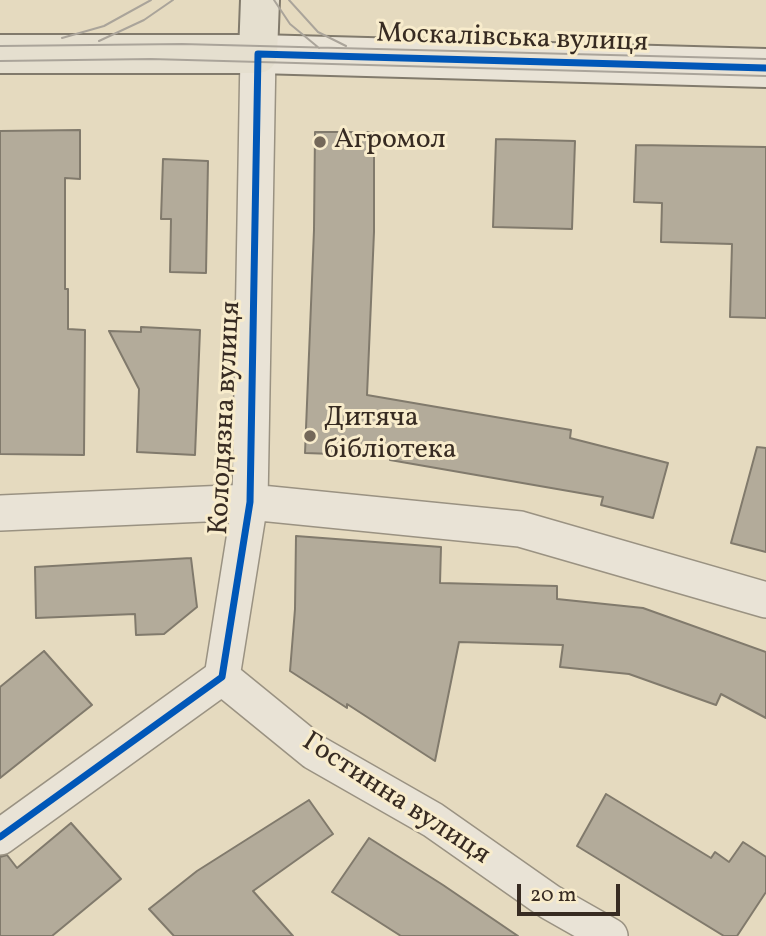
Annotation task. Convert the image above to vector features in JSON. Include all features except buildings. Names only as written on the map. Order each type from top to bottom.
[{"type":"main road","points":[[258,54],[260,0]]},
{"type":"main road","name":"Москалівська вулиця","points":[[0,54],[258,54]]},
{"type":"street","name":"Москалівська вулиця","points":[[258,54],[766,68]]},
{"type":"street","name":"Колодязна вулиця","points":[[222,677],[250,502],[258,54]]},
{"type":"street","points":[[0,513],[250,502],[520,529],[766,600]]},
{"type":"street","points":[[0,837],[222,677]]},
{"type":"street","name":"Гостинна вулиця","points":[[222,677],[314,752],[433,820],[550,902],[610,936]]},
{"type":"tram line","points":[[62,38],[104,26],[151,0]]},
{"type":"tram line","points":[[99,41],[144,20],[173,0]]},
{"type":"tram line","points":[[274,0],[290,24],[319,48]]},
{"type":"tram line","points":[[289,0],[318,32],[346,46]]},
{"type":"tram line","points":[[0,46],[182,44],[766,59]]},
{"type":"tram line","points":[[0,61],[151,59],[766,76]]},
{"type":"cycle path","points":[[0,837],[222,677],[250,502],[258,54],[766,68]]},
{"type":"place","name":"Агромол","points":[[320,142]]},
{"type":"place","name":"Дитяча бібліотека","points":[[310,436]]}]
